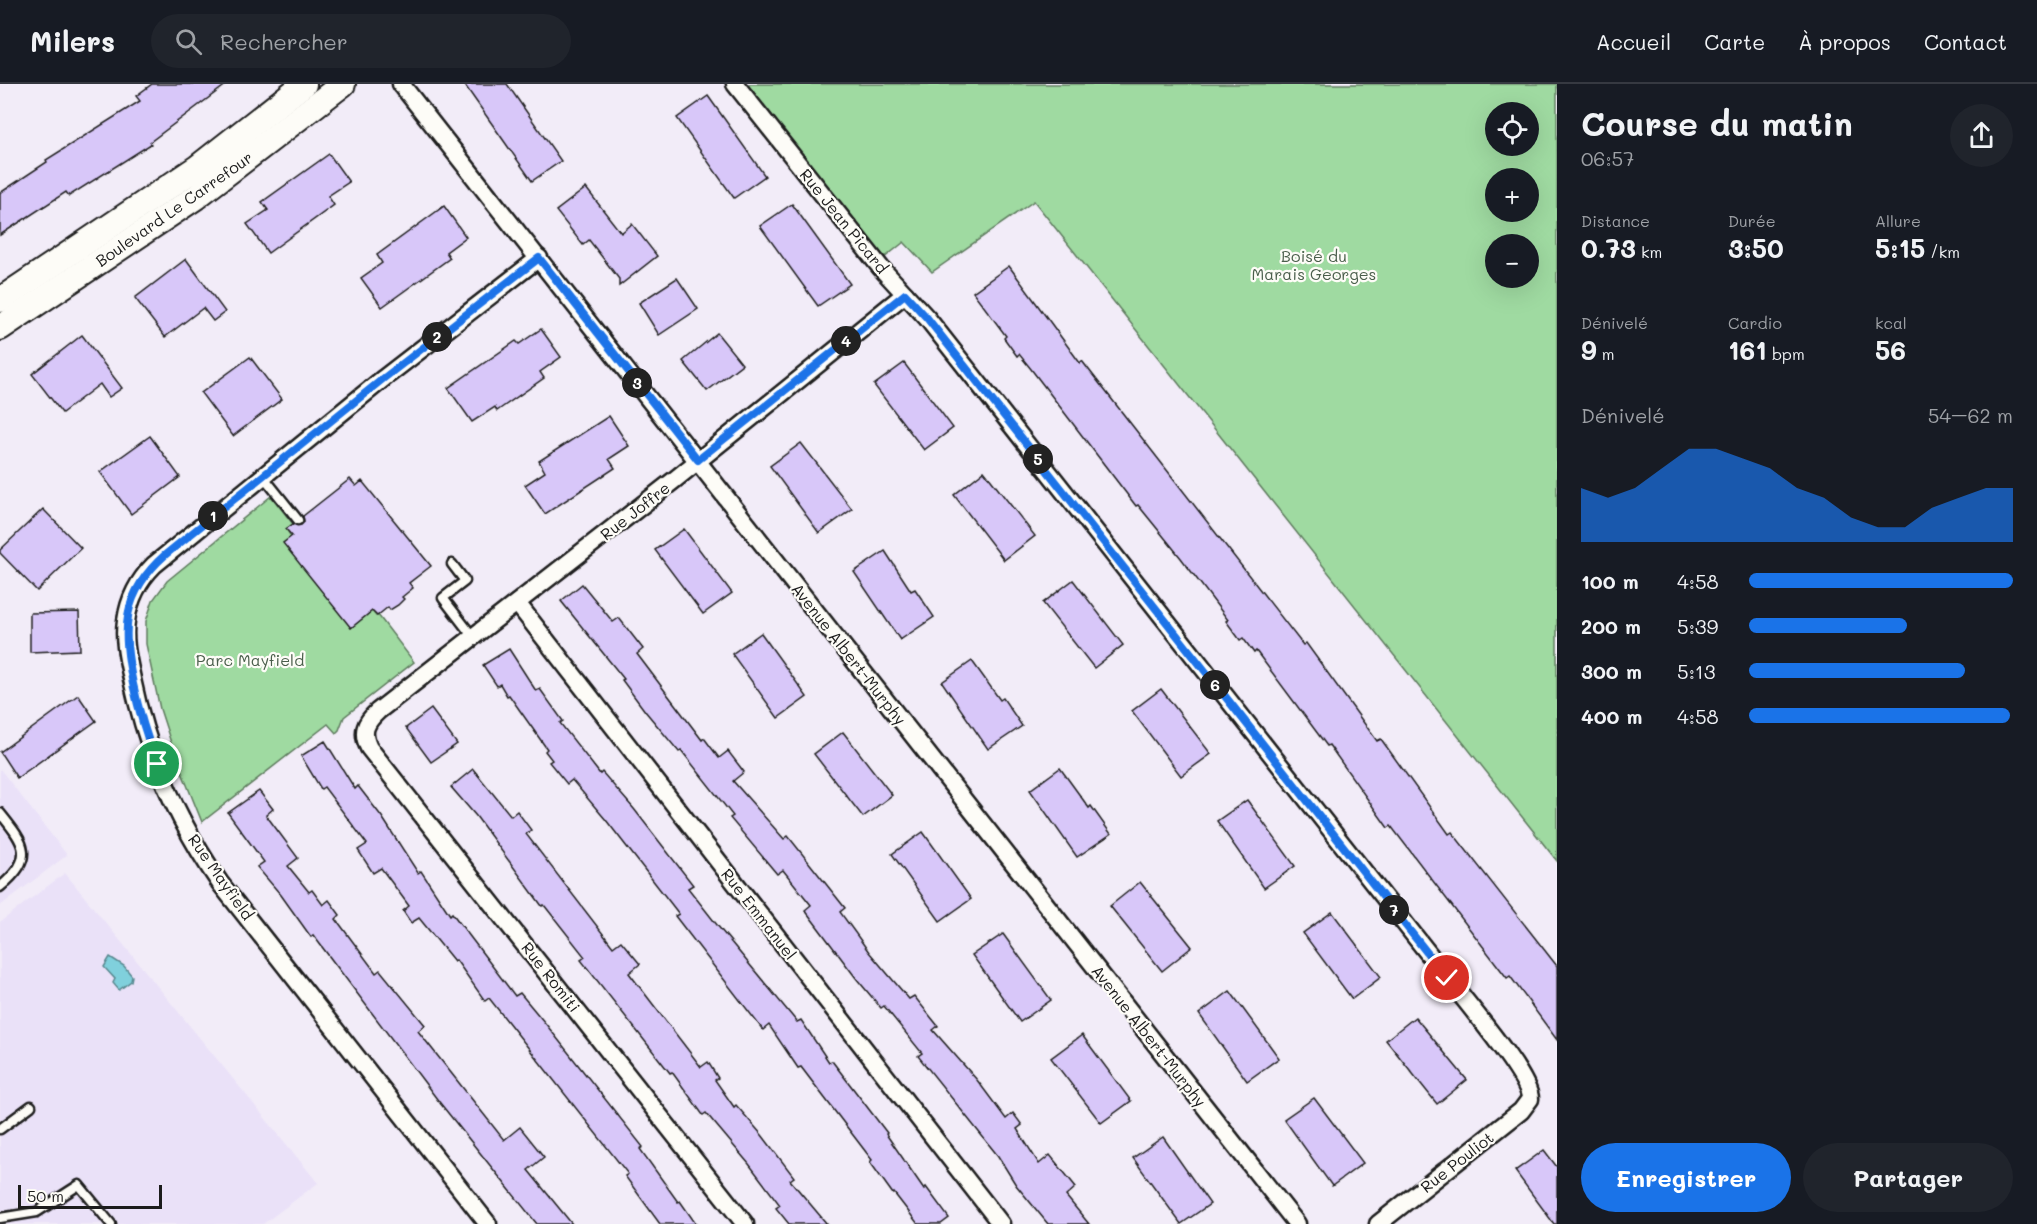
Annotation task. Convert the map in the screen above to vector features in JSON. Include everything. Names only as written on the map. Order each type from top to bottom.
[{"type":"street","name":"Boulevard Le Carrefour","points":[[0,300],[198,167],[304,84]]},
{"type":"street","name":"Boulevard Le Carrefour","points":[[0,328],[196,197],[343,84]]},
{"type":"street","name":"Avenue Albert-Murphy","points":[[401,84],[1297,1224]]},
{"type":"street","name":"Rue Jean Picard","points":[[735,84],[881,268],[927,318],[1447,978],[1518,1070],[1530,1095]]},
{"type":"street","name":"Rue Mayfield","points":[[488,1224],[210,868],[165,782],[140,716],[130,671],[125,632],[129,606],[138,584],[165,555],[384,378],[539,258]]},
{"type":"street","name":"Rue Joffre","points":[[365,727],[378,711],[905,294]]},
{"type":"street","name":"Rue Emmanuel","points":[[517,603],[1001,1224]]},
{"type":"street","name":"Rue Romiti","points":[[365,727],[369,748],[745,1224]]},
{"type":"street","name":"Rue Pouliot","points":[[1378,1224],[1521,1111],[1530,1095]]},
{"type":"lane","points":[[264,476],[298,520]]},
{"type":"lane","points":[[452,564],[465,581],[443,598],[473,638]]},
{"type":"lane","points":[[0,813],[20,838],[23,849],[21,864],[0,887]]},
{"type":"lane","points":[[0,1130],[31,1106]]},
{"type":"lane","points":[[0,1218],[36,1212],[79,1185],[111,1224]]},
{"type":"shaded area","points":[[0,769],[67,855],[0,906]]},
{"type":"shaded area","points":[[65,873],[318,1183],[263,1224],[0,1224],[0,922]]},
{"type":"green space","name":"Boisé du Marais Georges","points":[[743,84],[1557,84],[1557,861],[1034,201],[932,272],[904,242],[883,259]]},
{"type":"green space","name":"Parc Mayfield","points":[[271,496],[293,524],[286,529],[351,628],[372,611],[376,616],[378,615],[414,662],[344,717],[336,733],[328,724],[202,822],[175,755],[160,709],[146,644],[146,621],[153,600],[167,581]]},
{"type":"water","points":[[110,957],[124,966],[132,976],[131,981],[119,990],[113,983],[115,979],[104,967]]},
{"type":"building","points":[[152,84],[227,84],[150,142],[151,144],[69,196],[66,192],[0,235],[0,193],[47,162],[46,160],[140,101],[136,96]]},
{"type":"building","points":[[464,84],[507,84],[561,161],[532,181]]},
{"type":"building","points":[[708,96],[765,176],[734,198],[677,118]]},
{"type":"building","points":[[329,154],[349,182],[328,196],[334,205],[268,253],[247,224],[268,210],[262,202]]},
{"type":"building","points":[[586,188],[621,233],[632,224],[657,256],[619,286],[619,279],[589,240],[583,245],[556,211]]},
{"type":"building","points":[[792,204],[850,284],[818,306],[760,226]]},
{"type":"building","points":[[444,206],[466,237],[446,252],[450,258],[382,307],[361,278],[382,263],[377,255]]},
{"type":"building","points":[[186,259],[225,312],[213,321],[203,308],[165,337],[135,298]]},
{"type":"building","points":[[1009,266],[1080,363],[1082,361],[1303,645],[1306,643],[1377,741],[1381,739],[1449,834],[1452,832],[1557,966],[1557,1040],[1510,976],[1507,978],[1391,826],[1388,828],[1329,745],[1327,746],[1256,651],[1254,653],[1243,638],[1240,640],[1226,621],[1228,620],[1181,558],[1138,505],[1136,506],[1031,369],[1019,354],[1017,356],[1004,338],[1006,336],[973,292]]},
{"type":"building","points":[[677,278],[698,309],[659,335],[639,303]]},
{"type":"building","points":[[541,329],[561,357],[540,372],[544,378],[497,411],[495,407],[472,422],[448,388],[516,341],[519,344]]},
{"type":"building","points":[[717,333],[742,364],[707,391],[683,361]]},
{"type":"building","points":[[82,335],[122,388],[109,397],[100,384],[62,413],[32,374]]},
{"type":"building","points":[[250,357],[282,399],[233,436],[201,393]]},
{"type":"building","points":[[904,363],[953,428],[924,450],[874,385]]},
{"type":"building","points":[[609,416],[629,446],[609,459],[615,468],[545,514],[525,485],[545,472],[539,461]]},
{"type":"building","points":[[150,436],[180,477],[131,514],[100,472]]},
{"type":"building","points":[[801,443],[852,509],[819,533],[770,466]]},
{"type":"building","points":[[984,471],[1035,536],[1004,560],[954,495]]},
{"type":"building","points":[[350,479],[356,486],[362,481],[431,566],[409,583],[413,588],[402,597],[404,599],[398,605],[390,610],[388,607],[377,616],[372,611],[351,628],[283,543],[292,536],[286,529],[293,524],[301,525],[304,522],[303,516]]},
{"type":"building","points":[[43,509],[81,548],[37,591],[0,553],[0,550]]},
{"type":"building","points":[[684,529],[732,593],[703,614],[655,550]]},
{"type":"building","points":[[885,551],[911,591],[915,589],[934,617],[900,640],[854,572]]},
{"type":"building","points":[[1073,580],[1123,645],[1094,668],[1043,603]]},
{"type":"building","points":[[582,584],[613,622],[619,618],[643,649],[637,654],[702,740],[704,738],[719,758],[728,751],[744,772],[733,781],[784,839],[788,836],[845,908],[840,912],[869,952],[909,999],[914,996],[938,1026],[933,1030],[977,1080],[1006,1119],[1013,1113],[1022,1125],[1017,1129],[1039,1164],[1050,1155],[1076,1187],[1066,1196],[1089,1224],[1048,1224],[1016,1185],[998,1156],[918,1056],[922,1053],[884,1006],[881,1008],[856,978],[805,910],[811,905],[783,870],[777,874],[730,818],[733,816],[681,750],[679,752],[645,711],[622,680],[624,679],[561,601]]},
{"type":"building","points":[[79,612],[80,650],[30,652],[30,613]]},
{"type":"building","points":[[761,633],[807,697],[778,718],[732,654]]},
{"type":"building","points":[[509,649],[536,691],[540,689],[563,721],[560,723],[600,774],[602,772],[634,809],[693,885],[688,888],[721,930],[797,1022],[801,1020],[829,1062],[832,1061],[887,1133],[924,1189],[926,1187],[949,1218],[941,1224],[918,1224],[893,1194],[870,1162],[872,1160],[801,1067],[798,1068],[769,1025],[763,1030],[675,916],[679,914],[606,820],[572,780],[567,784],[549,762],[552,760],[545,751],[547,749],[509,695],[507,696],[500,684],[497,686],[483,665]]},
{"type":"building","points":[[972,661],[1000,700],[1003,698],[1022,726],[988,749],[942,682]]},
{"type":"building","points":[[1161,689],[1211,754],[1181,776],[1132,711]]},
{"type":"building","points":[[78,695],[96,721],[17,778],[0,752]]},
{"type":"building","points":[[431,709],[457,744],[431,762],[406,728]]},
{"type":"building","points":[[843,732],[892,795],[863,817],[814,754]]},
{"type":"building","points":[[325,741],[355,789],[358,786],[382,817],[418,873],[421,871],[450,915],[452,913],[515,996],[520,993],[545,1023],[643,1147],[640,1149],[696,1224],[660,1224],[625,1176],[628,1174],[489,998],[485,1001],[456,960],[454,961],[419,918],[411,923],[403,911],[409,906],[381,868],[373,873],[358,850],[367,844],[324,787],[321,789],[301,756]]},
{"type":"building","points":[[1060,768],[1111,834],[1077,857],[1030,790]]},
{"type":"building","points":[[473,769],[511,816],[517,811],[531,830],[526,834],[613,947],[621,941],[640,964],[629,973],[701,1067],[708,1062],[718,1078],[715,1080],[734,1107],[736,1105],[762,1135],[794,1177],[790,1180],[827,1224],[789,1224],[776,1208],[780,1205],[749,1164],[706,1113],[703,1115],[672,1072],[670,1073],[581,960],[585,957],[544,905],[542,906],[476,816],[451,787]]},
{"type":"building","points":[[259,791],[273,809],[266,815],[298,858],[288,866],[309,892],[312,890],[323,905],[329,900],[340,915],[336,919],[376,973],[380,970],[425,1025],[418,1031],[504,1140],[520,1127],[544,1157],[528,1170],[572,1224],[537,1224],[440,1103],[313,935],[311,937],[281,895],[257,867],[264,862],[228,813]]},
{"type":"building","points":[[1247,800],[1295,866],[1264,888],[1217,821]]},
{"type":"building","points":[[923,832],[971,899],[940,921],[892,854]]},
{"type":"building","points":[[1140,882],[1192,947],[1162,971],[1110,906]]},
{"type":"building","points":[[1332,912],[1381,977],[1352,999],[1303,933]]},
{"type":"building","points":[[1003,934],[1051,1000],[1020,1022],[972,955]]},
{"type":"building","points":[[1230,991],[1279,1058],[1247,1081],[1199,1014]]},
{"type":"building","points":[[1415,1017],[1467,1080],[1437,1104],[1386,1040]]},
{"type":"building","points":[[1082,1035],[1131,1101],[1101,1123],[1051,1058]]},
{"type":"building","points":[[1314,1098],[1363,1163],[1332,1186],[1284,1119]]},
{"type":"building","points":[[1163,1137],[1210,1204],[1181,1224],[1133,1158]]},
{"type":"building","points":[[1544,1150],[1557,1167],[1557,1224],[1554,1224],[1515,1171]]},
{"type":"route","points":[[157,764],[140,716],[130,671],[125,632],[129,606],[145,574],[165,555],[384,378],[539,258],[698,460],[905,294],[927,318],[1447,978]]}]
